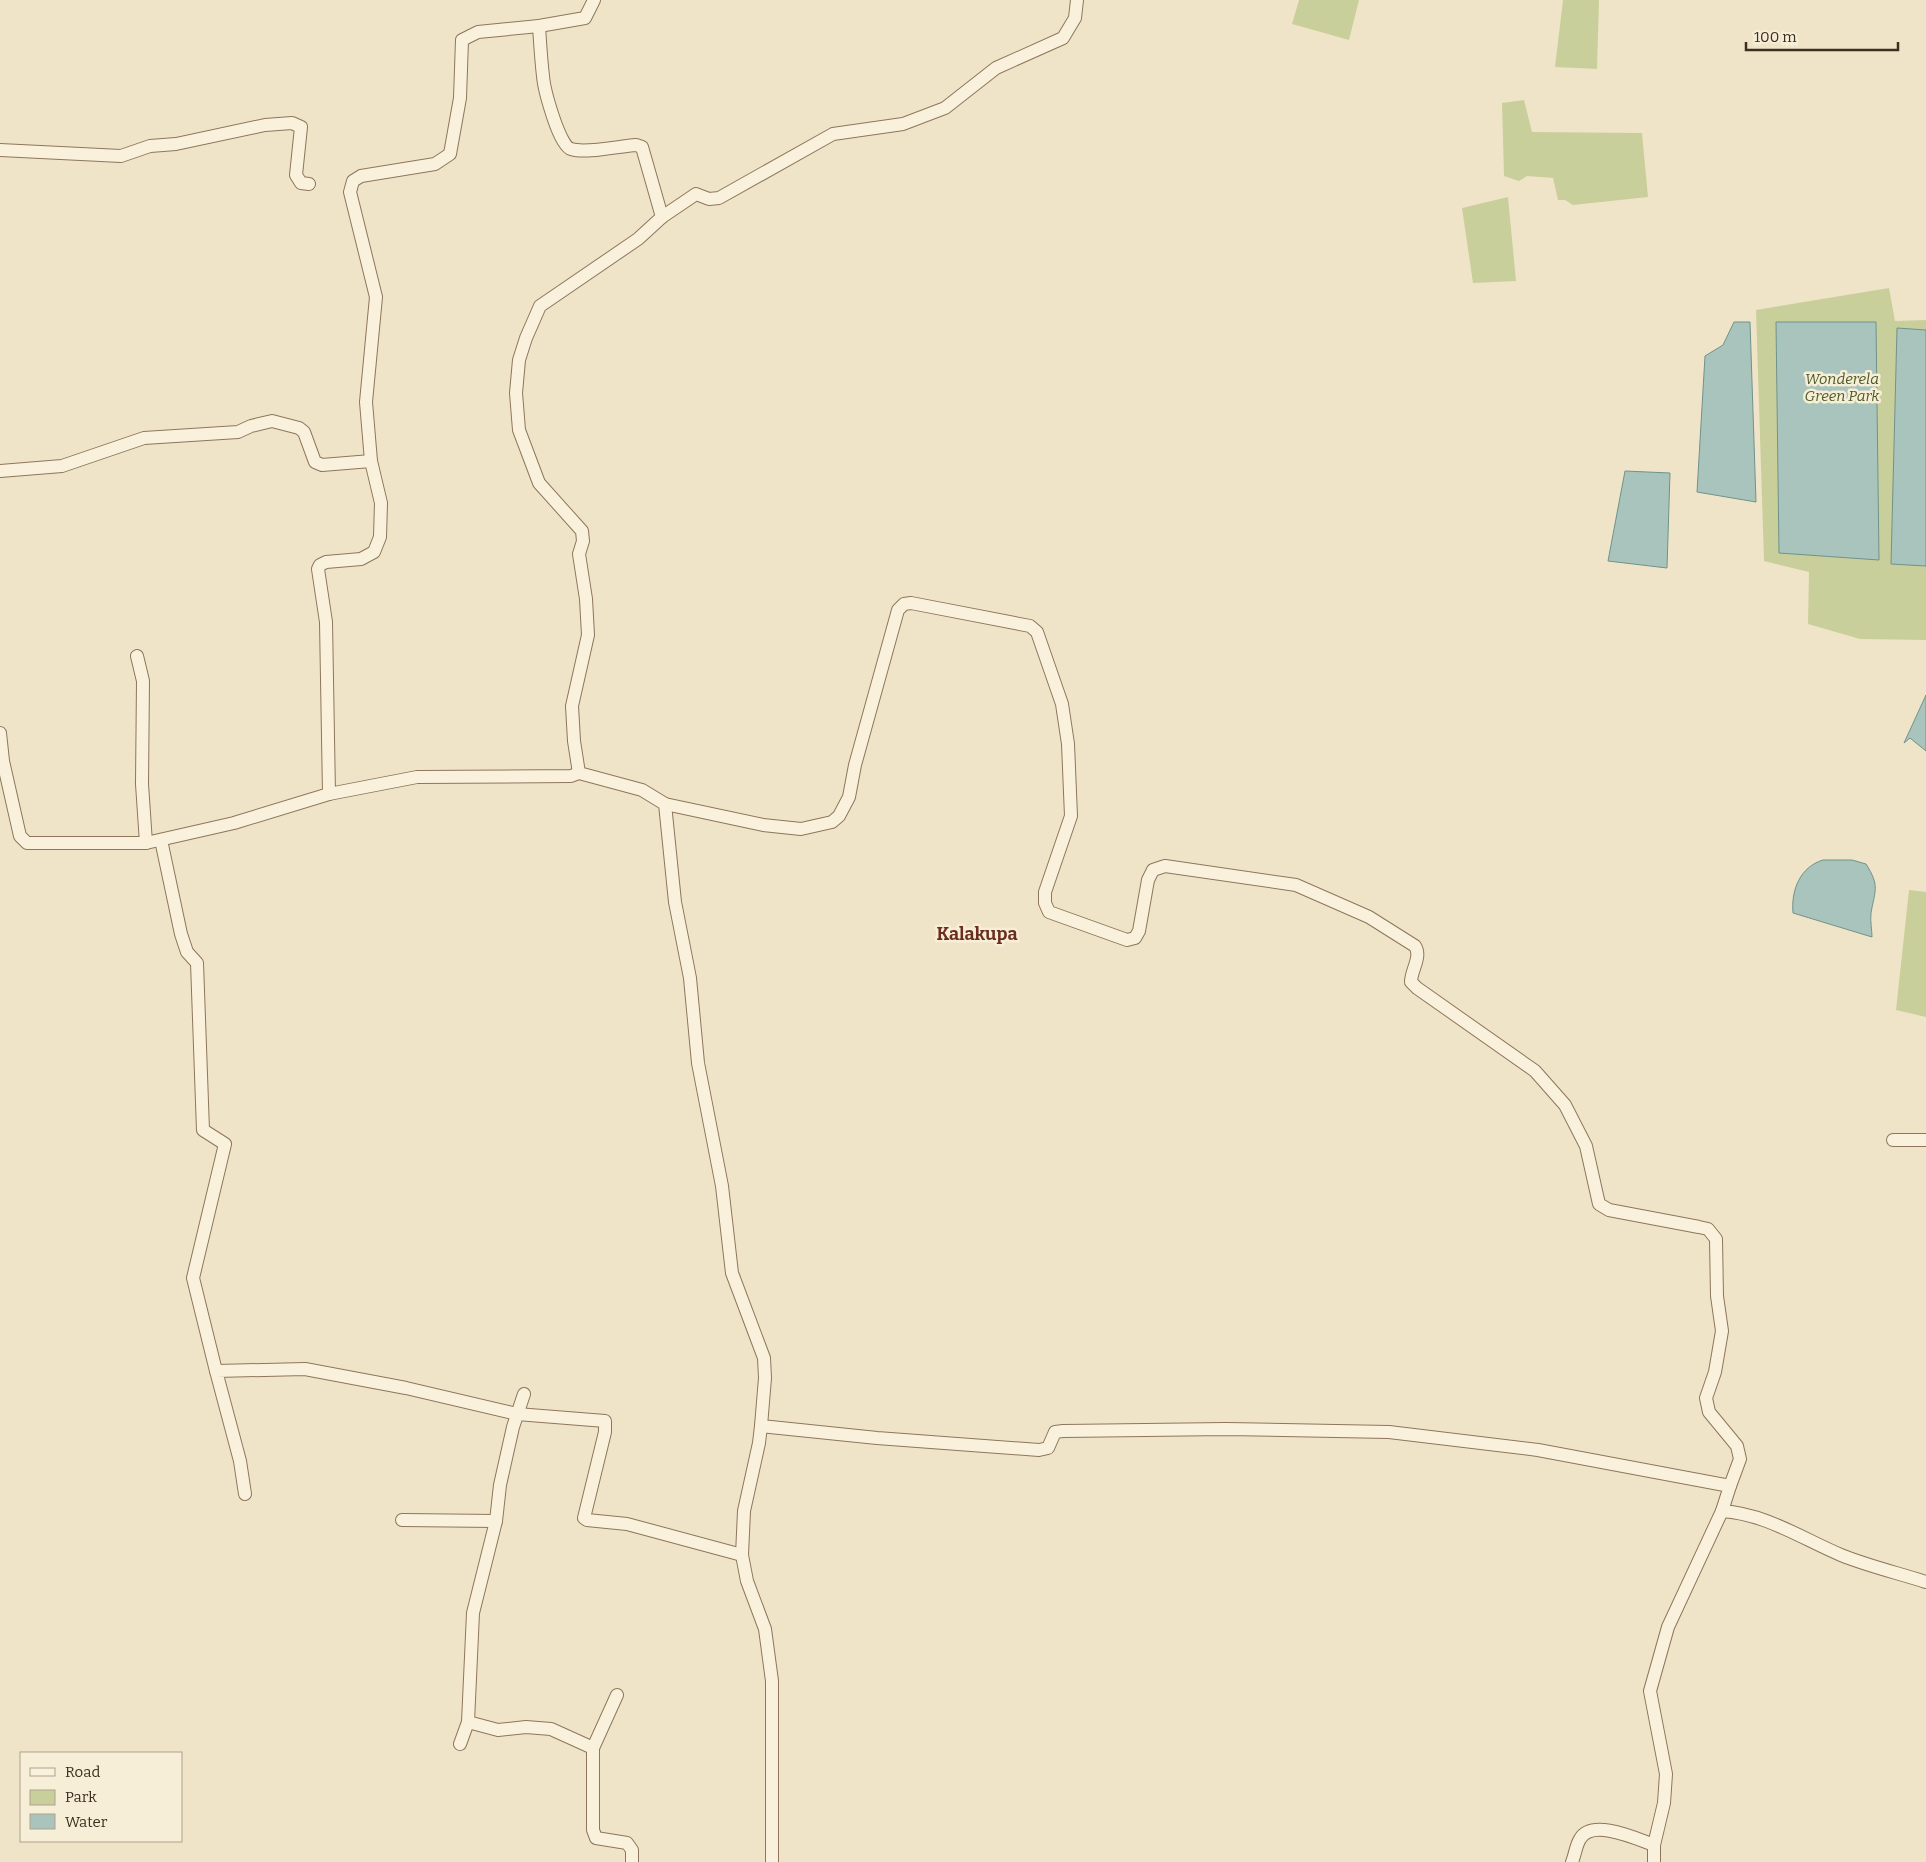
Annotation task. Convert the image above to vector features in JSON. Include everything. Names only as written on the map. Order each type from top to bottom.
[{"type":"street","points":[[329,794],[326,622],[318,569],[320,565],[326,562],[362,559],[374,552],[380,537],[381,503],[371,461],[366,402],[376,297],[350,192],[352,181],[361,176],[435,164],[450,154],[460,98],[462,40],[478,32],[540,26],[585,18],[594,0]]},
{"type":"street","points":[[579,773],[574,741],[572,706],[588,635],[586,600],[579,554],[583,541],[582,531],[539,483],[519,430],[516,393],[519,360],[540,306],[638,238],[696,194],[709,199],[719,198],[833,134],[904,124],[945,108],[996,68],[1063,38],[1075,18],[1077,0]]},
{"type":"street","points":[[540,26],[543,77],[551,110],[564,146],[570,149],[581,150],[636,145],[642,147],[662,218]]},
{"type":"street","points":[[0,150],[121,156],[150,146],[176,144],[265,124],[292,123],[301,127],[296,175],[301,182],[309,184]]},
{"type":"street","points":[[0,471],[62,466],[144,438],[238,432],[251,426],[272,421],[299,428],[304,432],[315,462],[322,465],[371,461]]},
{"type":"street","points":[[0,733],[3,761],[20,836],[27,843],[146,843],[234,823],[329,794],[417,777],[571,776],[579,773],[642,790],[664,804],[763,825],[801,829],[832,822],[840,816],[849,797],[855,765],[898,610],[904,604],[911,603],[1030,626],[1037,632],[1062,704],[1068,744],[1071,816],[1045,892],[1045,903],[1049,912],[1127,940],[1135,938],[1139,931],[1148,880],[1153,870],[1165,866],[1296,885],[1369,917],[1415,946],[1418,956],[1411,974],[1411,982],[1417,988],[1534,1071],[1565,1105],[1586,1146],[1599,1204],[1609,1210],[1699,1226],[1713,1233],[1716,1239],[1717,1296],[1722,1331],[1715,1372],[1706,1398],[1709,1412],[1737,1446],[1740,1460],[1722,1511],[1668,1627],[1650,1691],[1666,1774],[1664,1802],[1654,1845],[1654,1862]]},
{"type":"street","points":[[137,656],[143,681],[142,784],[146,843]]},
{"type":"street","points":[[664,804],[675,902],[690,978],[698,1064],[722,1186],[732,1273],[764,1358],[765,1378],[761,1426],[744,1511],[742,1555],[747,1581],[765,1628],[772,1681],[772,1862]]},
{"type":"street","points":[[162,840],[181,934],[187,952],[197,963],[203,1130],[225,1144],[193,1278],[240,1461],[245,1494]]},
{"type":"street","points":[[1893,1140],[1926,1140]]},
{"type":"street","points":[[216,1371],[305,1369],[406,1388],[517,1414],[605,1422],[605,1432],[584,1518],[587,1520],[627,1524],[742,1555]]},
{"type":"street","points":[[460,1744],[468,1722],[473,1613],[496,1521],[500,1485],[517,1414],[524,1394]]},
{"type":"street","points":[[761,1426],[877,1438],[1039,1450],[1048,1448],[1055,1432],[1063,1431],[1226,1429],[1389,1432],[1538,1450],[1730,1486]]},
{"type":"street","points":[[1722,1511],[1742,1512],[1842,1555],[1926,1582]]},
{"type":"street","points":[[402,1520],[496,1521]]},
{"type":"street","points":[[617,1695],[594,1748],[594,1830],[596,1838],[627,1844],[632,1850],[632,1862]]},
{"type":"street","points":[[468,1722],[498,1730],[526,1727],[551,1730],[594,1748]]},
{"type":"street","points":[[1572,1862],[1580,1838],[1589,1831],[1612,1830],[1654,1845]]},
{"type":"green space","points":[[1299,0],[1359,0],[1349,40],[1292,24]]},
{"type":"green space","points":[[1563,0],[1599,0],[1597,69],[1555,67]]},
{"type":"green space","points":[[1524,100],[1532,132],[1642,133],[1648,197],[1573,205],[1565,200],[1558,200],[1553,178],[1527,176],[1519,181],[1504,176],[1502,103]]},
{"type":"green space","points":[[1508,197],[1516,281],[1473,283],[1462,208]]},
{"type":"green space","name":"Wonderela Green Park","points":[[1889,288],[1895,321],[1926,320],[1926,640],[1860,639],[1808,624],[1809,572],[1764,561],[1756,310]]},
{"type":"green space","points":[[1909,890],[1926,892],[1926,1017],[1896,1010]]},
{"type":"water","points":[[1734,322],[1750,322],[1756,502],[1697,492],[1705,356],[1723,345]]},
{"type":"water","points":[[1776,322],[1876,322],[1879,560],[1779,553]]},
{"type":"water","points":[[1897,328],[1926,330],[1926,566],[1891,564]]},
{"type":"water","points":[[1625,471],[1670,473],[1667,568],[1608,561]]},
{"type":"water","points":[[1926,695],[1926,751],[1910,738],[1904,743]]},
{"type":"water","points":[[1823,860],[1852,860],[1866,864],[1875,883],[1871,916],[1872,937],[1793,913],[1794,896],[1799,881],[1808,868]]},
{"type":"district","name":"Kalakupa","points":[[977,934]]}]
